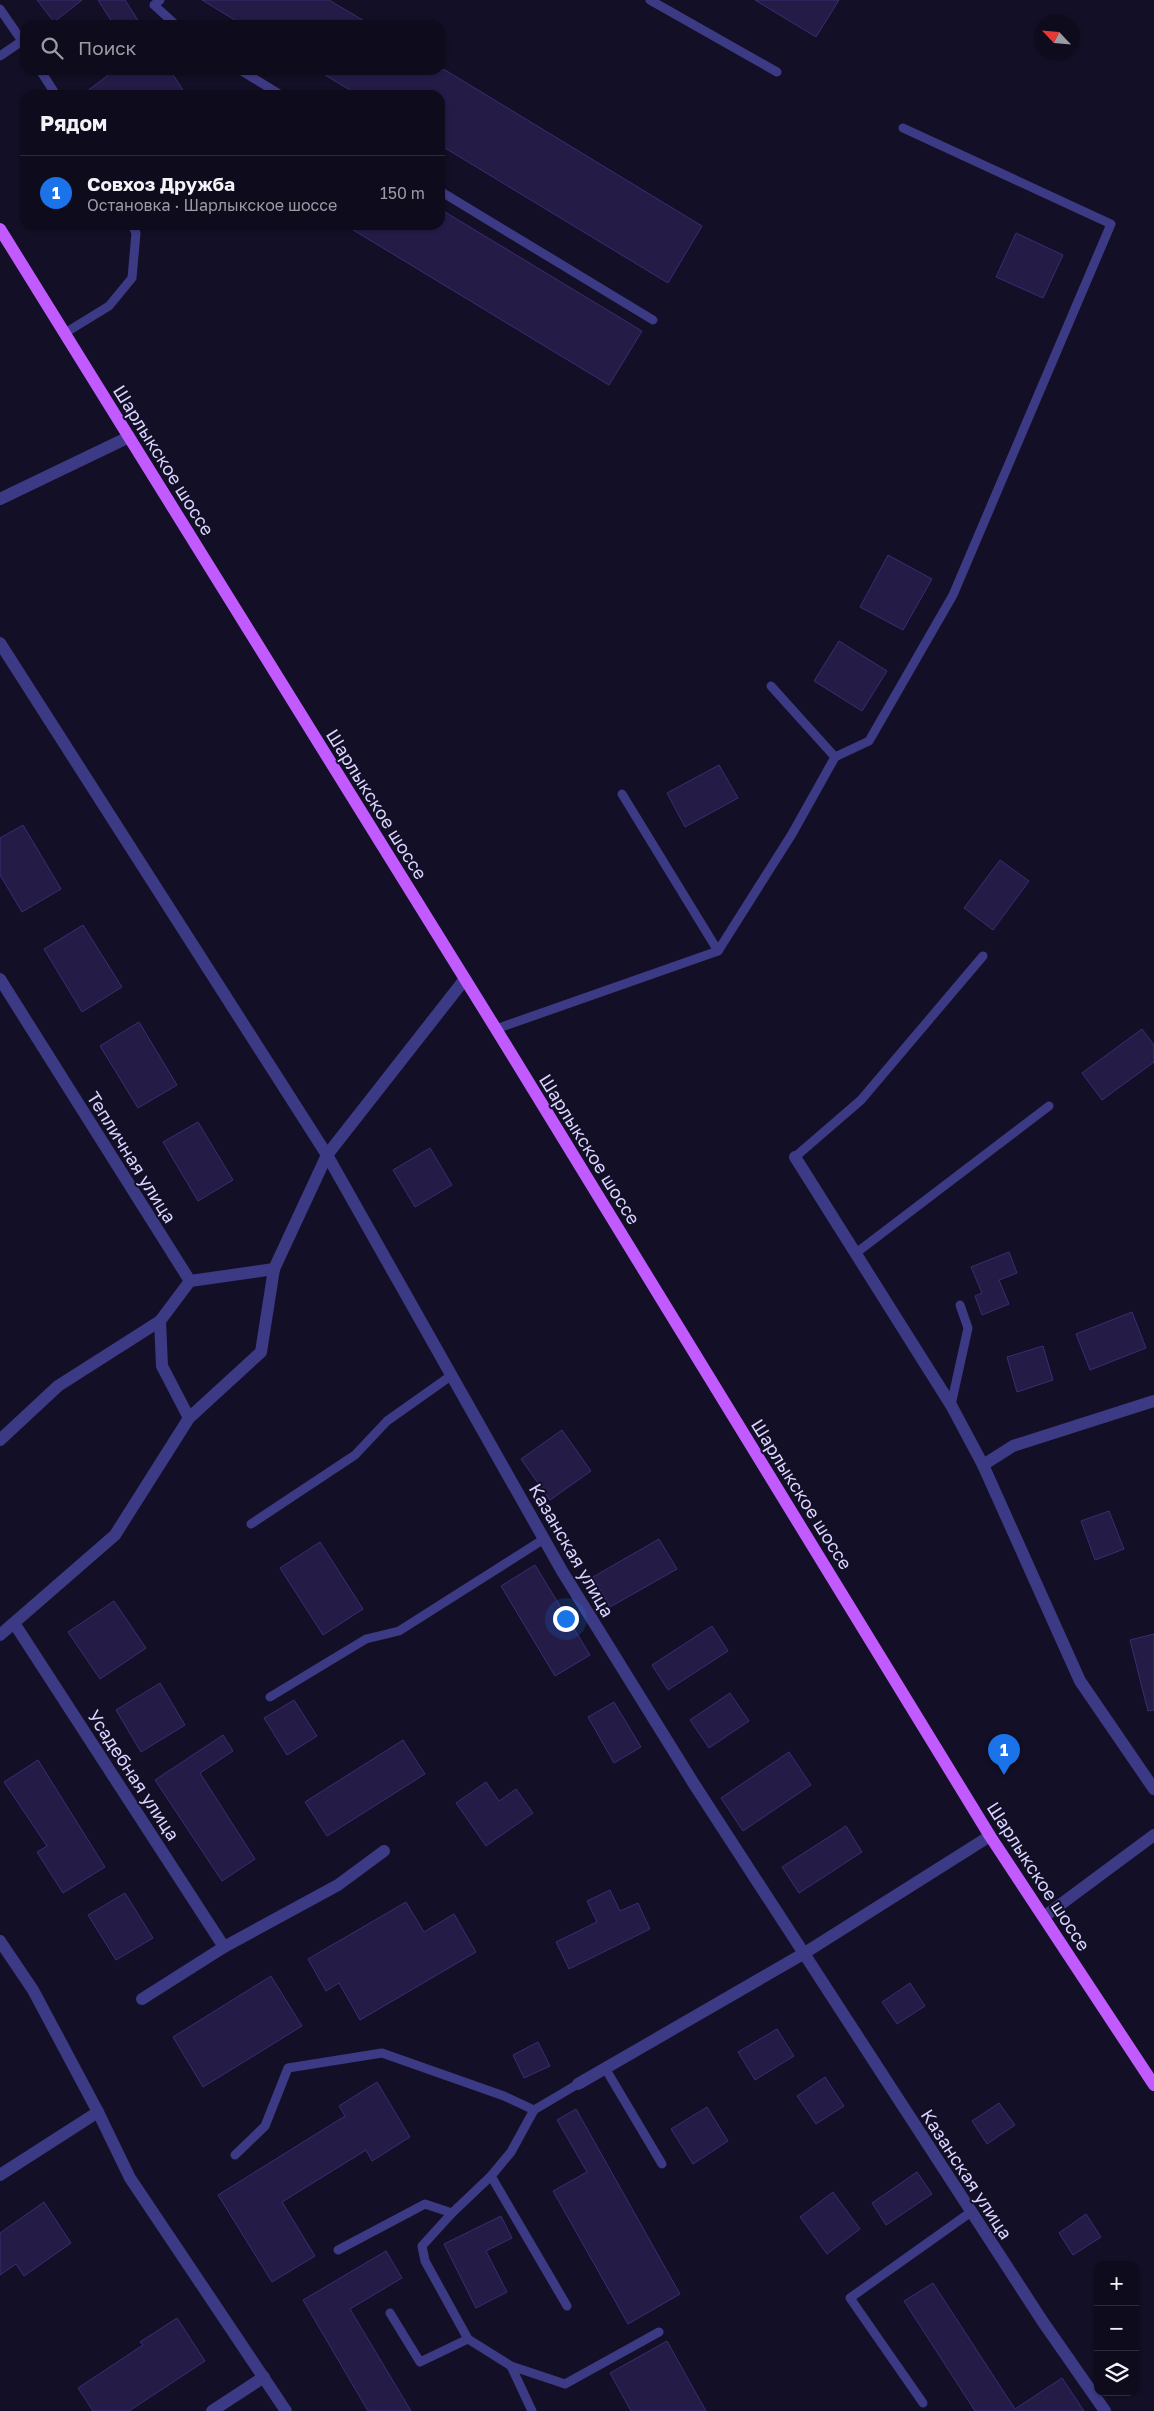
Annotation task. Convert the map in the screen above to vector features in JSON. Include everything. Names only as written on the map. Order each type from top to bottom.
[{"type":"main road","name":"Шарлыкское шоссе","points":[[0,229],[496,1029],[990,1836],[1045,1916],[1154,2085]]},
{"type":"street","points":[[0,500],[129,437]]},
{"type":"street","name":"Казанская улица","points":[[0,643],[327,1156],[544,1539],[694,1784],[971,2212],[1105,2411]]},
{"type":"street","name":"Тепличная улица","points":[[0,979],[190,1281]]},
{"type":"street","points":[[0,1635],[116,1535],[189,1418],[261,1352],[274,1269],[327,1156],[465,979]]},
{"type":"street","points":[[795,1157],[951,1405],[983,1465],[1080,1681],[1154,1789]]},
{"type":"street","points":[[0,1440],[58,1386],[160,1321],[190,1281],[274,1269]]},
{"type":"street","points":[[160,1321],[162,1366],[189,1418]]},
{"type":"street","points":[[983,1465],[1013,1446],[1154,1401]]},
{"type":"street","name":"Усадебная улица","points":[[14,1623],[224,1947]]},
{"type":"street","points":[[578,2084],[803,1954],[990,1836]]},
{"type":"street","points":[[1045,1916],[1154,1836]]},
{"type":"street","points":[[142,1999],[224,1947],[338,1885],[384,1851]]},
{"type":"street","points":[[0,1942],[33,1990],[98,2112],[130,2178],[286,2411]]},
{"type":"street","points":[[0,2174],[98,2112]]},
{"type":"street","points":[[212,2411],[264,2377]]},
{"type":"lane","points":[[160,0],[154,5],[170,20]]},
{"type":"lane","points":[[650,0],[777,72]]},
{"type":"lane","points":[[0,9],[20,38]]},
{"type":"lane","points":[[0,56],[20,46]]},
{"type":"lane","points":[[43,75],[53,90]]},
{"type":"lane","points":[[248,75],[274,90]]},
{"type":"lane","points":[[496,1029],[718,951],[792,834],[836,757],[869,741],[953,595],[1111,224],[903,128]]},
{"type":"lane","points":[[445,194],[653,320]]},
{"type":"lane","points":[[65,333],[109,306],[132,278],[136,233],[134,230]]},
{"type":"lane","points":[[771,686],[836,757]]},
{"type":"lane","points":[[622,794],[718,951]]},
{"type":"lane","points":[[795,1157],[861,1100],[983,956]]},
{"type":"lane","points":[[856,1253],[1049,1106]]},
{"type":"lane","points":[[951,1405],[968,1328],[960,1305]]},
{"type":"lane","points":[[251,1524],[355,1454],[387,1421],[452,1376]]},
{"type":"lane","points":[[270,1697],[366,1639],[399,1631],[544,1539]]},
{"type":"lane","points":[[235,2155],[265,2126],[288,2068],[382,2052],[504,2096],[534,2110]]},
{"type":"lane","points":[[605,2068],[662,2164]]},
{"type":"lane","points":[[578,2084],[534,2110],[510,2152],[491,2176],[452,2213],[422,2246],[425,2261],[468,2339],[511,2366],[565,2384],[659,2332]]},
{"type":"lane","points":[[491,2176],[567,2306]]},
{"type":"lane","points":[[338,2250],[425,2204],[452,2213]]},
{"type":"lane","points":[[923,2403],[850,2298],[971,2212]]},
{"type":"lane","points":[[390,2313],[420,2362],[468,2339]]},
{"type":"lane","points":[[511,2366],[532,2411]]},
{"type":"building","points":[[37,0],[82,0],[57,20],[52,20]]},
{"type":"building","points":[[98,0],[125,0],[138,20],[111,20]]},
{"type":"building","points":[[202,0],[329,0],[363,20],[235,20]]},
{"type":"building","points":[[755,0],[839,0],[816,37]]},
{"type":"building","points":[[445,70],[702,226],[668,283],[445,148],[445,90],[350,90],[325,75],[445,75]]},
{"type":"building","points":[[108,75],[173,75],[183,90],[89,90]]},
{"type":"building","points":[[445,212],[642,331],[609,385],[353,230],[445,230]]},
{"type":"building","points":[[1016,233],[1063,255],[1043,298],[996,277]]},
{"type":"building","points":[[888,555],[932,579],[903,630],[860,607]]},
{"type":"building","points":[[839,641],[887,671],[862,711],[814,681]]},
{"type":"building","points":[[719,765],[738,798],[685,827],[667,793]]},
{"type":"building","points":[[23,825],[61,889],[22,912],[0,875],[0,838]]},
{"type":"building","points":[[1000,860],[1029,881],[993,930],[964,908]]},
{"type":"building","points":[[83,925],[122,987],[82,1012],[44,949]]},
{"type":"building","points":[[139,1022],[177,1085],[138,1108],[100,1046]]},
{"type":"building","points":[[1142,1029],[1154,1045],[1154,1062],[1102,1100],[1082,1073]]},
{"type":"building","points":[[198,1122],[233,1180],[198,1201],[163,1142]]},
{"type":"building","points":[[430,1148],[452,1185],[415,1207],[393,1170]]},
{"type":"building","points":[[1009,1252],[1017,1273],[999,1280],[1009,1304],[982,1315],[975,1296],[982,1293],[971,1267]]},
{"type":"building","points":[[1132,1312],[1146,1348],[1090,1370],[1076,1334]]},
{"type":"building","points":[[1043,1346],[1053,1380],[1017,1392],[1007,1357]]},
{"type":"building","points":[[562,1430],[591,1471],[550,1500],[521,1459]]},
{"type":"building","points":[[1109,1511],[1124,1549],[1095,1560],[1081,1521]]},
{"type":"building","points":[[659,1539],[677,1569],[610,1607],[593,1577]]},
{"type":"building","points":[[320,1542],[363,1609],[323,1635],[280,1568]]},
{"type":"building","points":[[535,1565],[590,1655],[555,1676],[501,1586]]},
{"type":"building","points":[[114,1601],[146,1648],[100,1679],[68,1632]]},
{"type":"building","points":[[712,1626],[728,1651],[668,1690],[652,1665]]},
{"type":"building","points":[[1154,1634],[1154,1710],[1148,1711],[1130,1640]]},
{"type":"building","points":[[160,1683],[185,1725],[141,1752],[116,1710]]},
{"type":"building","points":[[730,1693],[749,1721],[709,1748],[690,1720]]},
{"type":"building","points":[[294,1700],[317,1736],[287,1755],[264,1718]]},
{"type":"building","points":[[614,1702],[641,1747],[614,1763],[588,1717]]},
{"type":"building","points":[[223,1735],[233,1751],[200,1773],[255,1859],[222,1881],[155,1780]]},
{"type":"building","points":[[403,1740],[425,1774],[327,1836],[305,1802]]},
{"type":"building","points":[[789,1752],[811,1785],[743,1831],[721,1798]]},
{"type":"building","points":[[38,1760],[105,1867],[63,1893],[37,1852],[47,1846],[4,1782]]},
{"type":"building","points":[[486,1782],[499,1801],[516,1789],[533,1813],[486,1846],[456,1803]]},
{"type":"building","points":[[846,1826],[862,1852],[799,1893],[782,1867]]},
{"type":"building","points":[[610,1890],[620,1911],[638,1903],[650,1929],[569,1969],[556,1942],[597,1922],[587,1901]]},
{"type":"building","points":[[125,1893],[153,1938],[116,1960],[88,1915]]},
{"type":"building","points":[[406,1902],[424,1932],[454,1914],[476,1952],[360,2020],[339,1983],[326,1991],[308,1959]]},
{"type":"building","points":[[271,1976],[302,2026],[203,2087],[173,2037]]},
{"type":"building","points":[[910,1983],[925,2006],[897,2024],[882,2002]]},
{"type":"building","points":[[777,2029],[794,2056],[755,2080],[738,2052]]},
{"type":"building","points":[[538,2042],[550,2066],[524,2078],[513,2055]]},
{"type":"building","points":[[825,2077],[844,2106],[816,2124],[797,2096]]},
{"type":"building","points":[[377,2082],[410,2137],[372,2161],[366,2150],[282,2202],[315,2256],[272,2282],[218,2195],[345,2116],[339,2106]]},
{"type":"building","points":[[999,2103],[1015,2125],[987,2144],[972,2121]]},
{"type":"building","points":[[707,2107],[728,2141],[693,2164],[671,2129]]},
{"type":"building","points":[[576,2109],[680,2294],[628,2324],[553,2191],[587,2172],[557,2120]]},
{"type":"building","points":[[917,2172],[932,2194],[886,2225],[872,2203]]},
{"type":"building","points":[[833,2192],[860,2229],[827,2254],[800,2217]]},
{"type":"building","points":[[44,2202],[71,2243],[24,2276],[16,2264],[0,2275],[0,2233]]},
{"type":"building","points":[[1086,2214],[1101,2237],[1073,2255],[1059,2233]]},
{"type":"building","points":[[501,2216],[512,2238],[486,2251],[507,2292],[476,2308],[444,2244]]},
{"type":"building","points":[[386,2251],[402,2278],[350,2309],[411,2411],[368,2411],[303,2300]]},
{"type":"building","points":[[933,2283],[1015,2409],[1062,2378],[1084,2411],[975,2411],[904,2301]]},
{"type":"building","points":[[177,2318],[205,2361],[129,2411],[93,2411],[78,2388],[143,2345],[140,2342]]},
{"type":"building","points":[[667,2341],[706,2411],[631,2411],[610,2373]]},
{"type":"place","name":"Совхоз Дружба","points":[[1004,1775]]}]
